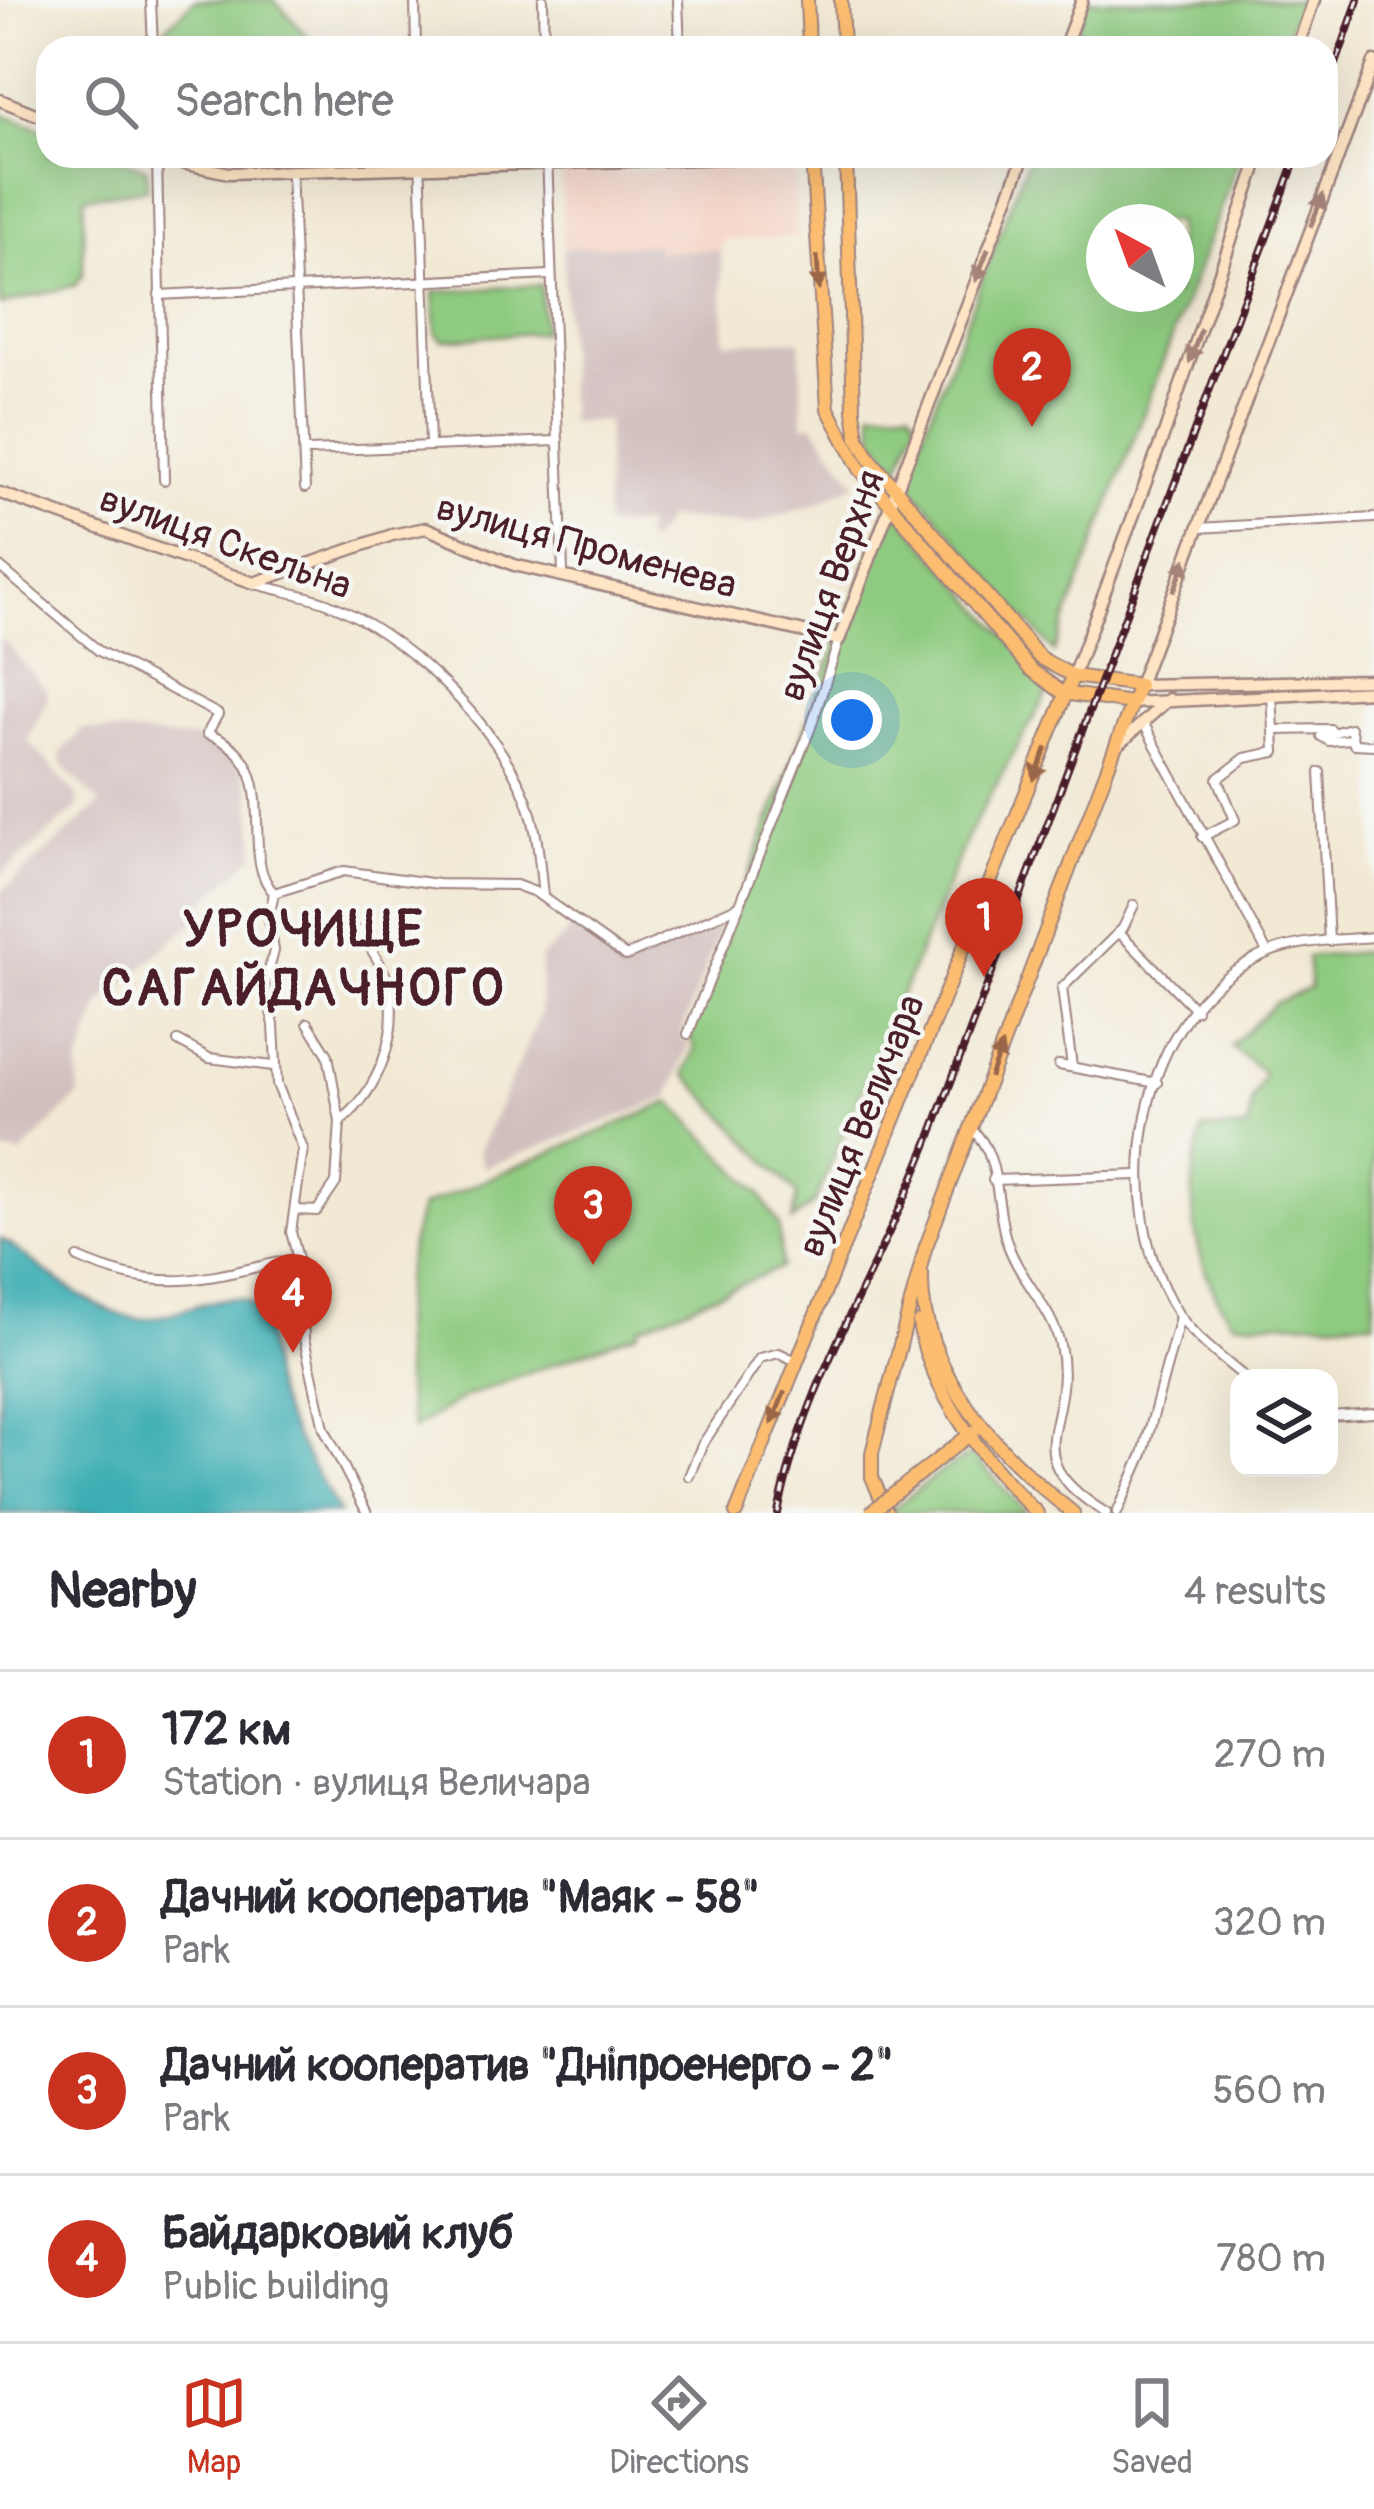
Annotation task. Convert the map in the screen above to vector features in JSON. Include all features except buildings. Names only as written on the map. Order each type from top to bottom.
[{"type":"main road","points":[[807,0],[808,36]]},
{"type":"main road","points":[[841,0],[842,36]]},
{"type":"main road","points":[[813,168],[830,415],[860,469],[1030,669],[1068,694],[1131,703]]},
{"type":"main road","points":[[846,168],[854,411],[864,448],[1040,658],[1072,676],[1139,685],[925,1249],[872,1453],[872,1477],[887,1513]]},
{"type":"main road","points":[[830,415],[854,411]]},
{"type":"main road","name":"вулиця Величара","points":[[736,1513],[1072,676]]},
{"type":"main road","points":[[925,1249],[917,1310],[923,1347],[970,1434],[1037,1513]]},
{"type":"main road","points":[[922,1280],[932,1341],[986,1429],[1015,1464],[1073,1513]]},
{"type":"main road","points":[[870,1513],[970,1434],[986,1429]]},
{"type":"street","points":[[152,0],[153,36]]},
{"type":"street","points":[[415,0],[416,36]]},
{"type":"street","points":[[543,0],[544,36]]},
{"type":"street","points":[[678,0],[680,36]]},
{"type":"street","points":[[1068,36],[1082,0]]},
{"type":"street","points":[[1301,36],[1314,0]]},
{"type":"street","points":[[1338,157],[1374,62]]},
{"type":"street","points":[[0,100],[36,114]]},
{"type":"street","points":[[154,168],[164,480]]},
{"type":"street","points":[[206,168],[230,173],[335,168]]},
{"type":"street","points":[[420,168],[430,444]]},
{"type":"street","points":[[547,168],[563,572]]},
{"type":"street","name":"вулиця Верхня","points":[[688,1034],[1019,168]]},
{"type":"street","points":[[1072,676],[1256,168]]},
{"type":"street","points":[[1334,168],[1139,685],[1169,694],[1374,692]]},
{"type":"street","points":[[292,171],[307,451],[304,488]]},
{"type":"street","points":[[159,296],[423,285],[550,274]]},
{"type":"street","points":[[307,451],[557,441]]},
{"type":"street","name":"вулиця Скельна","points":[[0,493],[254,584],[327,603],[381,632],[451,688],[494,740],[521,787],[537,840],[543,897]]},
{"type":"street","points":[[1198,528],[1374,518]]},
{"type":"street","name":"вулиця Променева","points":[[254,584],[392,535],[426,528],[498,560],[839,640]]},
{"type":"street","points":[[0,567],[99,651],[218,714],[206,734],[233,749],[250,776],[259,805],[264,880],[274,893]]},
{"type":"street","points":[[1131,703],[1169,694],[1374,680]]},
{"type":"street","points":[[1202,837],[1235,820],[1218,779],[1245,758],[1275,752],[1272,693]]},
{"type":"street","points":[[1114,749],[1145,727],[1169,694]]},
{"type":"street","points":[[1145,727],[1268,952]]},
{"type":"street","points":[[1274,730],[1350,728],[1356,746],[1374,745]]},
{"type":"street","points":[[1320,772],[1329,941]]},
{"type":"street","points":[[274,893],[344,871],[437,884],[516,885],[543,897],[626,956],[739,906]]},
{"type":"street","points":[[274,893],[268,918],[274,951],[266,986],[274,1025],[273,1066],[303,1149],[290,1232],[304,1339],[324,1428],[367,1513]]},
{"type":"street","points":[[1072,1067],[1062,988],[1119,932],[1134,905]]},
{"type":"street","points":[[340,1122],[377,1080],[391,1015],[387,978],[360,931]]},
{"type":"street","points":[[1119,932],[1196,1010]]},
{"type":"street","points":[[1236,1369],[1180,1317],[1145,1227],[1137,1175],[1157,1083],[1175,1038],[1196,1010],[1268,952],[1374,937]]},
{"type":"street","points":[[296,1210],[316,1211],[333,1190],[340,1122],[328,1055],[308,1023]]},
{"type":"street","points":[[178,1041],[208,1058],[273,1066]]},
{"type":"street","points":[[1059,1065],[1157,1083]]},
{"type":"street","points":[[970,1128],[989,1148],[1009,1249],[1060,1343],[1052,1457],[1076,1495],[1106,1513]]},
{"type":"street","points":[[993,1180],[1137,1175]]},
{"type":"street","points":[[78,1258],[122,1278],[168,1284],[297,1258]]},
{"type":"street","points":[[1117,1513],[1143,1454],[1180,1317]]},
{"type":"street","points":[[689,1476],[702,1445],[760,1358],[779,1353],[796,1361]]},
{"type":"street","points":[[1338,1415],[1374,1413]]},
{"type":"shaded area","points":[[794,168],[797,237],[722,240],[721,250],[656,252],[655,244],[563,248],[562,174]]},
{"type":"shaded area","points":[[656,244],[657,252],[721,250],[725,342],[800,340],[803,424],[813,424],[856,483],[819,503],[750,525],[668,518],[651,541],[644,541],[645,525],[605,526],[607,421],[569,422],[563,248]]},
{"type":"shaded area","points":[[0,637],[46,689],[48,698],[28,740],[77,796],[79,806],[0,876]]},
{"type":"shaded area","points":[[83,729],[205,740],[222,750],[241,769],[250,789],[256,854],[202,904],[203,914],[102,1002],[78,1067],[79,1096],[21,1154],[0,1151],[0,893],[100,804],[62,765],[61,753]]},
{"type":"shaded area","points":[[724,917],[680,1036],[689,1045],[668,1098],[484,1168],[478,1152],[540,1016],[541,957],[573,928],[608,955],[628,960]]},
{"type":"green space","points":[[195,0],[274,0],[308,36],[157,36]]},
{"type":"green space","points":[[1088,0],[1300,0],[1286,36],[1074,36]]},
{"type":"green space","points":[[0,113],[36,126],[36,168],[147,169],[146,189],[84,197],[83,273],[76,285],[0,305]]},
{"type":"green space","points":[[1024,168],[1236,168],[1194,279],[1194,204],[1086,204],[1086,312],[1182,312],[1054,652],[906,479]]},
{"type":"green space","points":[[541,285],[543,332],[442,340],[436,333],[434,292]]},
{"type":"green space","points":[[910,409],[917,420],[899,469],[875,438],[872,410]]},
{"type":"green space","points":[[890,504],[1051,687],[969,833],[815,1202],[792,1221],[797,1194],[685,1074],[695,1048],[688,1034]]},
{"type":"green space","points":[[1374,951],[1374,1321],[1233,1322],[1208,1278],[1193,1204],[1203,1129],[1248,1129],[1251,1103],[1264,1074],[1231,1046],[1275,1003],[1310,988],[1307,957]]},
{"type":"green space","points":[[671,1102],[760,1194],[779,1225],[781,1267],[639,1327],[638,1332],[463,1398],[413,1429],[402,1318],[407,1264],[421,1207]]},
{"type":"green space","points":[[972,1454],[1027,1513],[887,1513],[940,1472]]},
{"type":"water","points":[[0,1238],[81,1296],[135,1318],[227,1298],[250,1303],[262,1319],[272,1381],[284,1415],[339,1513],[0,1513]]},
{"type":"railway","points":[[1338,58],[1358,0]]},
{"type":"railway","points":[[778,1513],[806,1416],[930,1138],[1293,168]]},
{"type":"place","name":"Дачний кооператив \"Маяк - 58\"","points":[[1032,427]]},
{"type":"place","name":"172 км","points":[[984,977]]},
{"type":"place","name":"Дачний кооператив \"Дніпроенерго - 2\"","points":[[593,1265]]},
{"type":"place","name":"Байдарковий клуб","points":[[293,1353]]},
{"type":"district","name":"УРОЧИЩЕ САГАЙДАЧНОГО","points":[[304,957]]}]
